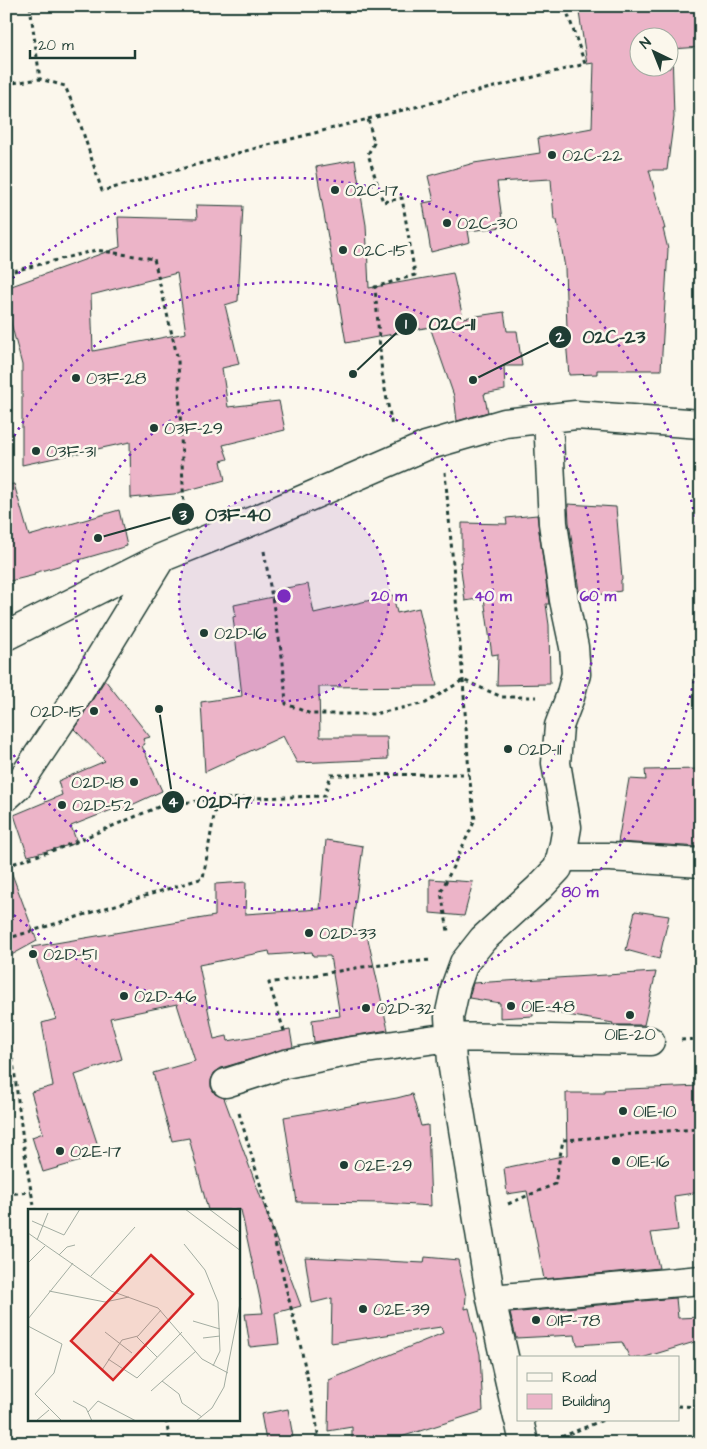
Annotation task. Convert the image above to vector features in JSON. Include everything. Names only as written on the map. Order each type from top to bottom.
[{"type":"street","points":[[6,636],[160,558],[260,518],[426,446],[505,423],[576,415],[701,424]]},
{"type":"street","points":[[517,1415],[491,1298],[475,1206],[452,1062],[449,1017],[456,985],[464,963],[483,940],[558,868],[567,827],[556,763],[559,726],[576,674],[574,648],[564,600],[553,523],[548,418]]},
{"type":"street","points":[[6,797],[17,786],[68,712],[160,558]]},
{"type":"street","points":[[561,857],[610,857],[701,863]]},
{"type":"street","points":[[226,1083],[285,1064],[352,1051],[450,1037],[650,1041]]},
{"type":"street","points":[[491,1298],[701,1280]]},
{"type":"street","points":[[519,1422],[524,1443]]},
{"type":"path","points":[[30,6],[40,79]]},
{"type":"path","points":[[6,84],[40,79],[65,86],[78,117],[102,191],[248,150],[585,64],[565,6]]},
{"type":"path","points":[[368,119],[374,143],[368,154],[383,202],[402,198],[415,275],[376,287],[382,374],[398,459]]},
{"type":"path","points":[[6,273],[96,250],[154,259],[178,360],[184,510],[199,543]]},
{"type":"path","points":[[442,442],[464,680],[469,774],[475,820],[441,892],[449,936],[464,963]]},
{"type":"path","points":[[260,518],[269,586],[283,662],[286,704],[311,714],[374,714],[426,703],[464,680]]},
{"type":"path","points":[[464,680],[502,697],[570,697]]},
{"type":"path","points":[[6,866],[60,848],[163,806],[217,799],[324,796],[331,775],[469,774]]},
{"type":"path","points":[[6,939],[203,878],[217,799]]},
{"type":"path","points":[[285,1064],[287,1040],[269,983],[362,967],[428,959],[464,963]]},
{"type":"path","points":[[6,1019],[14,1061],[27,1171],[36,1209]]},
{"type":"path","points":[[226,1083],[235,1100],[261,1187],[301,1348],[316,1419],[318,1443]]},
{"type":"path","points":[[475,1206],[508,1204],[555,1184],[563,1140],[668,1130],[701,1129]]},
{"type":"path","points":[[6,1194],[32,1192]]},
{"type":"path","points":[[680,1406],[701,1407]]},
{"type":"path","points":[[166,1422],[170,1443]]},
{"type":"path","points":[[547,1443],[598,1422]]},
{"type":"building","points":[[578,6],[675,6],[675,12],[701,9],[701,47],[680,48],[680,28],[630,28],[630,78],[673,78],[674,117],[667,170],[649,170],[665,229],[663,229],[668,249],[661,370],[597,370],[597,374],[569,375],[565,329],[567,329],[565,268],[557,220],[554,220],[551,179],[497,182],[503,227],[468,231],[470,242],[431,252],[423,203],[434,201],[428,176],[474,163],[540,153],[538,138],[592,128],[594,63],[587,64]]},
{"type":"building","points":[[355,160],[366,225],[369,288],[453,273],[463,318],[504,312],[507,331],[517,331],[522,366],[504,366],[505,390],[484,394],[488,412],[457,421],[454,396],[430,327],[346,343],[316,167]]},
{"type":"building","points":[[196,205],[243,206],[238,301],[225,305],[239,364],[222,368],[228,407],[279,401],[285,430],[223,445],[228,459],[221,461],[225,480],[174,494],[131,498],[130,442],[22,465],[22,365],[6,304],[6,288],[120,247],[118,217],[197,219]],"holes":[[[177,273],[186,333],[93,351],[91,295]]]},
{"type":"building","points":[[14,484],[29,536],[119,510],[127,546],[34,573],[35,575],[6,582],[6,485]]},
{"type":"building","points":[[568,504],[616,507],[622,579],[621,591],[580,598]]},
{"type":"building","points":[[537,515],[549,604],[546,604],[549,625],[550,684],[497,685],[498,654],[492,655],[484,598],[465,601],[460,562],[462,562],[462,523],[507,524],[506,518]]},
{"type":"building","points":[[308,584],[314,613],[393,595],[397,613],[419,608],[437,686],[319,687],[320,737],[387,737],[388,759],[297,763],[283,736],[205,772],[201,702],[242,696],[233,617],[236,616],[234,605],[277,596],[275,590]]},
{"type":"building","points":[[105,680],[150,737],[143,739],[145,744],[142,746],[162,791],[121,810],[119,807],[71,826],[77,843],[28,856],[14,815],[62,795],[58,781],[105,761],[74,729]]},
{"type":"building","points":[[701,769],[701,847],[618,842],[629,779],[646,780],[645,770]]},
{"type":"building","points":[[326,840],[363,846],[352,930],[366,930],[388,1030],[314,1042],[312,1020],[340,1016],[330,956],[313,956],[312,952],[270,955],[269,951],[199,965],[214,1039],[227,1036],[228,1041],[290,1030],[293,1047],[221,1068],[214,1073],[211,1080],[211,1087],[215,1094],[224,1098],[301,1306],[275,1313],[279,1344],[250,1347],[245,1314],[263,1313],[241,1210],[208,1209],[189,1138],[172,1141],[153,1073],[195,1061],[177,1004],[110,1018],[122,1059],[75,1075],[101,1155],[43,1172],[32,1137],[43,1133],[31,1092],[53,1086],[42,1023],[56,1019],[32,947],[215,916],[215,884],[246,882],[245,914],[320,909]]},
{"type":"building","points":[[9,866],[37,941],[6,958],[6,867]]},
{"type":"building","points":[[430,879],[473,882],[464,916],[430,913]]},
{"type":"building","points":[[635,911],[669,916],[659,959],[626,950]]},
{"type":"building","points":[[656,972],[644,1025],[612,1025],[613,1023],[533,1009],[533,1016],[500,1018],[500,1003],[469,998],[473,983]]},
{"type":"building","points":[[701,1086],[701,1192],[674,1196],[678,1230],[651,1233],[659,1268],[544,1279],[527,1191],[507,1194],[504,1168],[567,1155],[566,1093],[604,1093],[604,1090]]},
{"type":"building","points":[[412,1094],[421,1126],[428,1125],[431,1206],[385,1203],[297,1202],[284,1117]]},
{"type":"building","points":[[305,1257],[424,1263],[425,1257],[458,1260],[466,1296],[465,1309],[469,1308],[480,1354],[483,1411],[382,1443],[352,1443],[352,1427],[328,1431],[329,1380],[443,1333],[441,1327],[331,1343],[332,1298],[312,1303]]},
{"type":"building","points":[[676,1298],[678,1318],[701,1317],[701,1340],[649,1356],[629,1356],[622,1342],[577,1345],[575,1335],[516,1338],[510,1313]]},
{"type":"building","points":[[288,1409],[293,1437],[266,1441],[261,1414]]},
{"type":"place","name":"02C-22","points":[[552,155]]},
{"type":"place","name":"02C-17","points":[[335,190]]},
{"type":"place","name":"02C-30","points":[[447,223]]},
{"type":"place","name":"02C-15","points":[[343,250]]},
{"type":"place","name":"02C-11","points":[[353,374]]},
{"type":"place","name":"03F-28","points":[[76,378]]},
{"type":"place","name":"02C-23","points":[[473,380]]},
{"type":"place","name":"03F-29","points":[[154,428]]},
{"type":"place","name":"03F-31","points":[[36,451]]},
{"type":"place","name":"03F-40","points":[[98,538]]},
{"type":"place","name":"02D-16","points":[[204,633]]},
{"type":"place","name":"02D-17","points":[[159,709]]},
{"type":"place","name":"02D-15","points":[[94,711]]},
{"type":"place","name":"02D-11","points":[[508,749]]},
{"type":"place","name":"02D-18","points":[[134,782]]},
{"type":"place","name":"02D-52","points":[[62,805]]},
{"type":"place","name":"02D-33","points":[[309,933]]},
{"type":"place","name":"02D-51","points":[[33,954]]},
{"type":"place","name":"02D-46","points":[[124,996]]},
{"type":"place","name":"01E-48","points":[[511,1006]]},
{"type":"place","name":"02D-32","points":[[366,1008]]},
{"type":"place","name":"01E-20","points":[[630,1015]]},
{"type":"place","name":"01E-10","points":[[623,1111]]},
{"type":"place","name":"02E-17","points":[[60,1151]]},
{"type":"place","name":"01E-16","points":[[616,1161]]},
{"type":"place","name":"02E-29","points":[[344,1165]]},
{"type":"place","name":"02E-39","points":[[363,1309]]},
{"type":"place","name":"01F-78","points":[[536,1320]]}]
